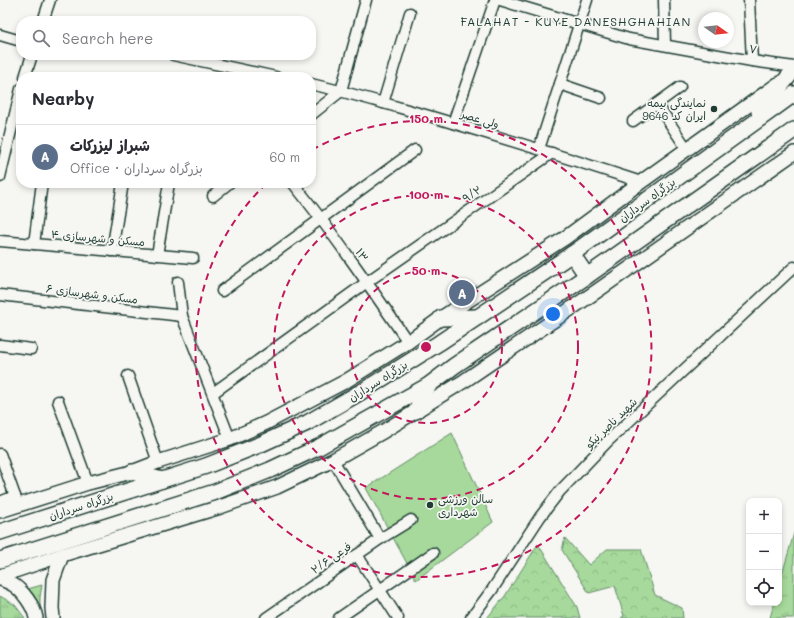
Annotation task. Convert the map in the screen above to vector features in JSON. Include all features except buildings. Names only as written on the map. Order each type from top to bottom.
[{"type":"highway","points":[[745,129],[792,72]]},
{"type":"highway","name":"بزرگراه سرداران","points":[[0,532],[206,466],[259,445],[307,423],[361,392],[439,343],[572,254],[794,94]]},
{"type":"highway","points":[[0,560],[215,492],[270,470],[319,447],[429,385],[454,366],[587,276],[794,130]]},
{"type":"highway","points":[[572,254],[587,276]]},
{"type":"highway","points":[[441,318],[478,317]]},
{"type":"highway","points":[[416,411],[429,385]]},
{"type":"highway","points":[[132,472],[162,480]]},
{"type":"main road","points":[[0,510],[16,500],[132,472],[230,439],[346,381],[408,342],[441,318],[565,238],[792,72]]},
{"type":"main road","points":[[0,577],[62,555],[220,508],[277,487],[333,460],[384,431],[464,381],[597,291],[794,153]]},
{"type":"main road","points":[[220,508],[243,481]]},
{"type":"main road","points":[[53,618],[53,580],[62,555]]},
{"type":"main road","points":[[0,577],[14,585],[27,598],[36,614],[36,618]]},
{"type":"street","points":[[45,16],[50,0]]},
{"type":"street","points":[[316,111],[341,91],[366,0]]},
{"type":"street","points":[[453,123],[495,0]]},
{"type":"street","name":"۷","points":[[500,0],[629,39],[752,61],[792,72]]},
{"type":"street","points":[[539,149],[587,0]]},
{"type":"street","points":[[664,0],[665,46]]},
{"type":"street","points":[[748,0],[752,61]]},
{"type":"street","points":[[382,103],[410,13]]},
{"type":"street","points":[[0,35],[16,40]]},
{"type":"street","points":[[27,72],[30,60]]},
{"type":"street","points":[[196,60],[253,72]]},
{"type":"street","points":[[560,84],[601,98]]},
{"type":"street","name":"ولی عصر","points":[[316,85],[453,123],[641,182]]},
{"type":"street","points":[[633,121],[680,87]]},
{"type":"street","points":[[657,104],[687,150]]},
{"type":"street","points":[[0,177],[16,111]]},
{"type":"street","points":[[222,291],[416,150]]},
{"type":"street","name":"۹/۲","points":[[212,393],[367,282],[552,153]]},
{"type":"street","points":[[34,244],[41,188]]},
{"type":"street","points":[[112,251],[122,188]]},
{"type":"street","points":[[157,255],[168,188]]},
{"type":"street","points":[[213,196],[223,188]]},
{"type":"street","name":"۱۳","points":[[297,188],[367,282],[408,342]]},
{"type":"street","name":"مسکن و شهرسازی ۴","points":[[0,241],[193,258]]},
{"type":"street","name":"شهید ناصر نیکو","points":[[471,618],[492,590],[540,517],[560,491],[608,441],[794,267]]},
{"type":"street","points":[[178,282],[182,316],[230,439]]},
{"type":"street","name":"مسکن و شهرسازی ۶","points":[[0,295],[182,316]]},
{"type":"street","points":[[0,345],[31,349]]},
{"type":"street","points":[[128,376],[158,462]]},
{"type":"street","points":[[58,401],[88,483]]},
{"type":"street","points":[[0,454],[16,500],[0,502]]},
{"type":"street","points":[[333,460],[380,539]]},
{"type":"street","name":"فرعی ۲/۶","points":[[266,618],[380,539],[411,520]]},
{"type":"street","points":[[339,618],[433,553]]},
{"type":"street","points":[[357,555],[398,618]]},
{"type":"green space","name":"سالن ورزشی شهرداری","points":[[452,433],[493,522],[416,580],[366,488]]},
{"type":"green space","points":[[794,533],[794,618],[770,618],[773,606],[782,606],[782,575]]},
{"type":"green space","points":[[565,538],[589,565],[607,549],[641,549],[655,595],[682,608],[683,618],[621,618],[624,616],[615,586],[589,593],[562,550]]},
{"type":"green space","points":[[538,544],[577,607],[580,618],[487,618],[505,596]]},
{"type":"green space","points":[[42,585],[40,597],[40,611],[24,590]]},
{"type":"green space","points":[[0,596],[15,605],[25,618],[0,618]]},
{"type":"place","name":"نمایندگی بیمه ایران کد 9646","points":[[714,109]]},
{"type":"place","name":"شبراز لیزرکات","points":[[462,293]]},
{"type":"place","name":"سالن ورزشی شهرداری","points":[[430,505]]},
{"type":"district","name":"FALAHAT - KUYE DANESHGHAHIAN","points":[[576,22]]}]
